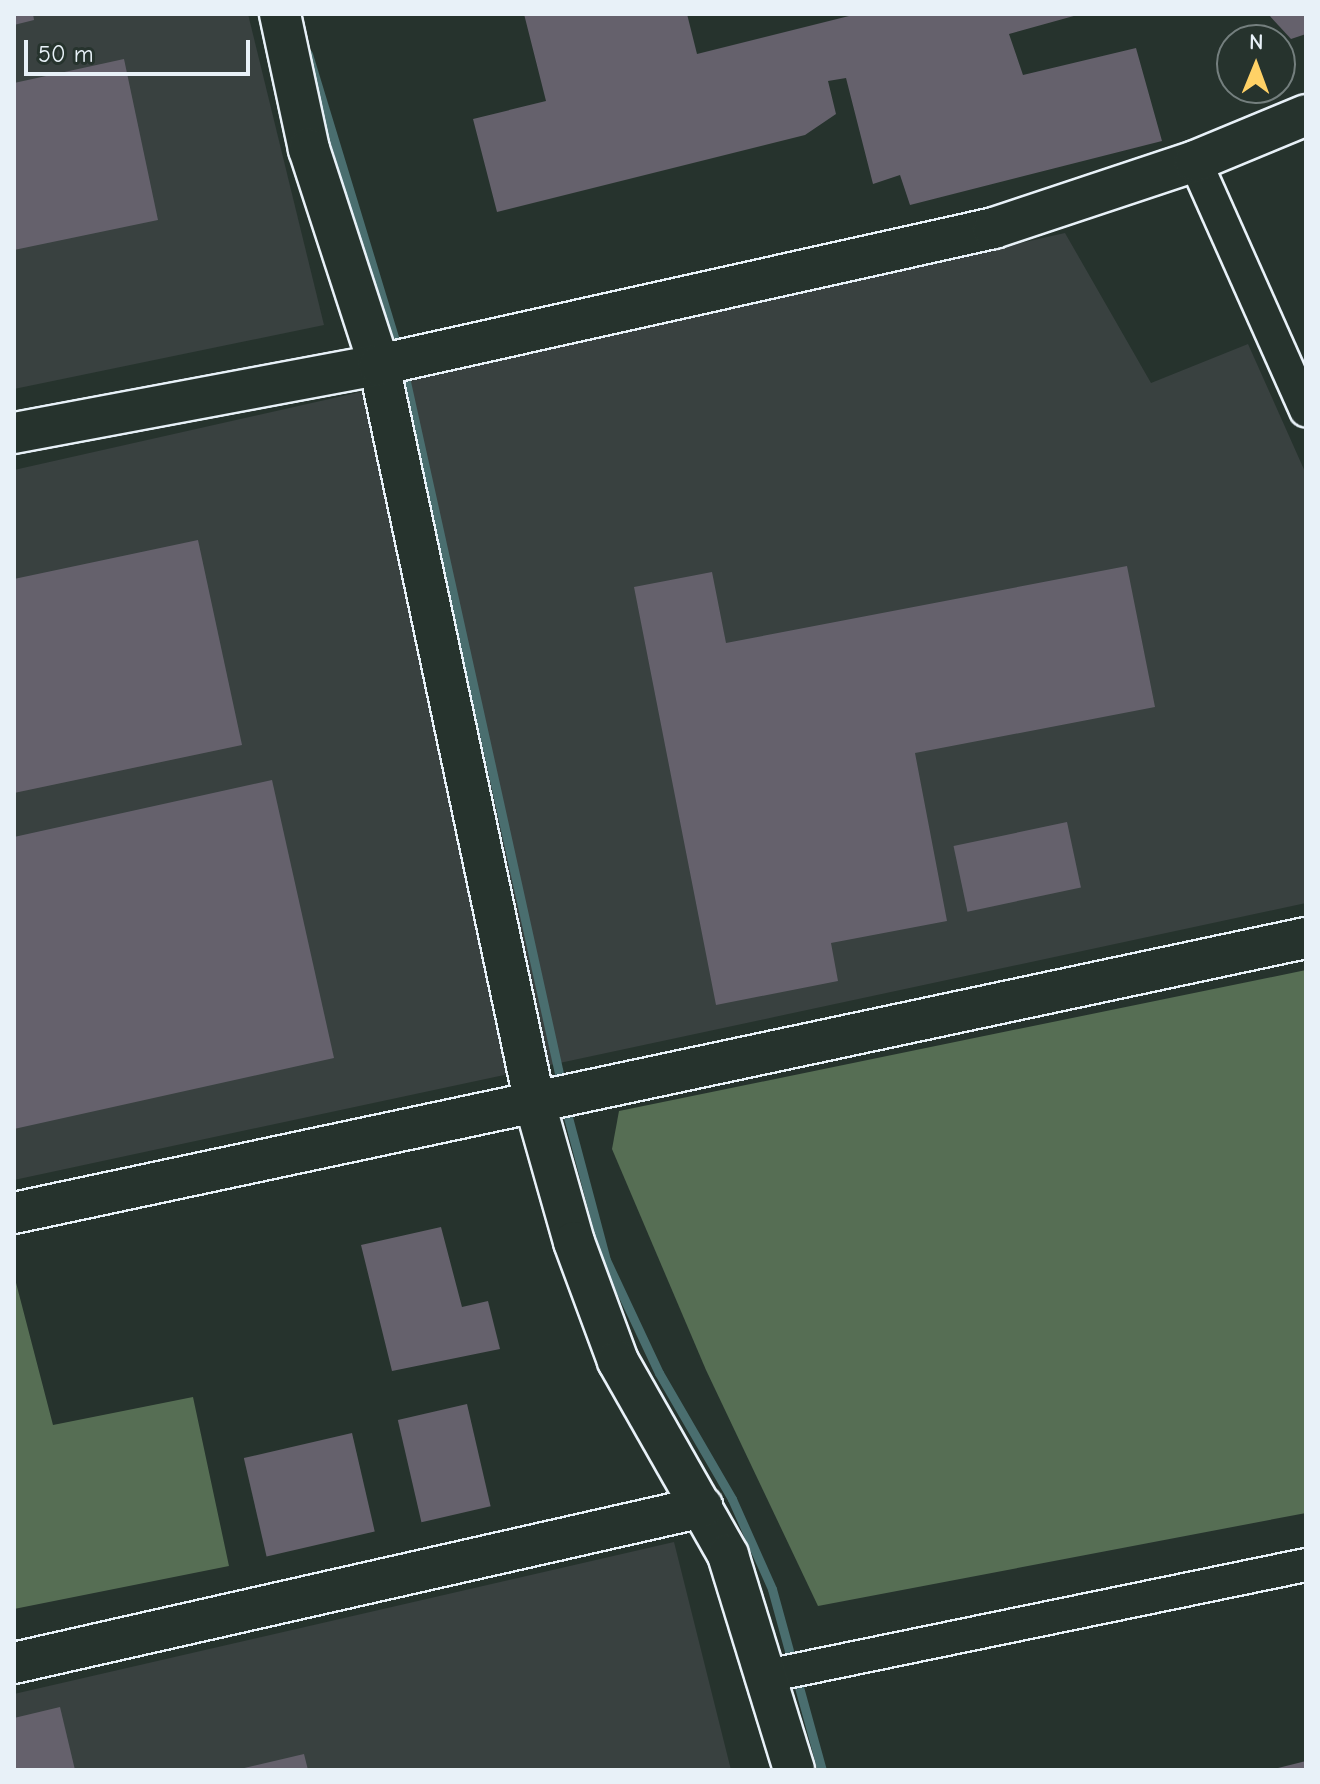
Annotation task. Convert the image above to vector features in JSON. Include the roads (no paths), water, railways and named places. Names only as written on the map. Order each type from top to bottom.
[{"type":"street","points":[[280,14],[309,149],[379,365],[535,1104],[574,1242],[618,1361],[728,1555],[794,1770]]},
{"type":"street","points":[[14,433],[379,365],[994,228],[1195,161],[1306,115]]},
{"type":"street","points":[[1195,161],[1306,410]]},
{"type":"street","points":[[14,1213],[1306,938]]},
{"type":"street","points":[[14,1663],[703,1507]]},
{"type":"street","points":[[767,1676],[1306,1565]]},
{"type":"waterway","points":[[308,54],[398,350]]},
{"type":"waterway","points":[[403,368],[562,1087]]},
{"type":"waterway","points":[[565,1106],[606,1260],[659,1373],[732,1499],[772,1589],[822,1770]]}]
